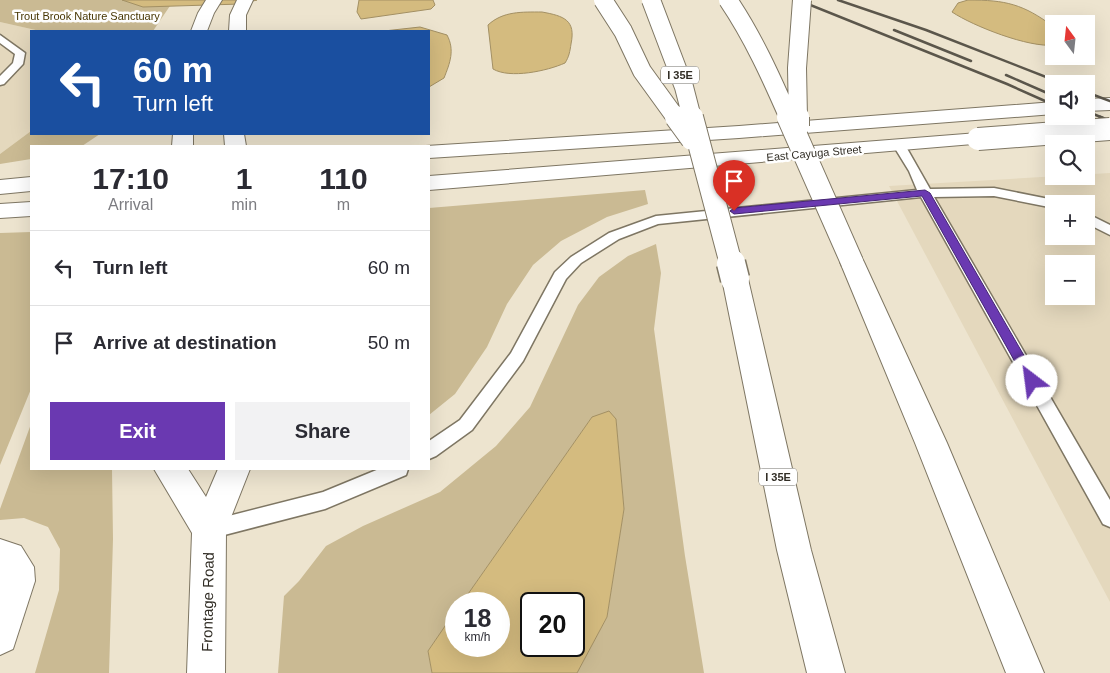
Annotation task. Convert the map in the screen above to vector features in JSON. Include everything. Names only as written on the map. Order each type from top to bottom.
[{"type":"main road","points":[[199,30],[206,13],[214,0]]},
{"type":"main road","points":[[238,30],[238,14],[245,0]]},
{"type":"main road","points":[[603,0],[623,31],[642,71],[702,152]]},
{"type":"main road","name":"I 35E","points":[[651,0],[684,87],[702,152],[735,279],[794,550],[826,673]]},
{"type":"main road","points":[[728,0],[743,22],[768,71],[798,138],[931,443],[1025,673]]},
{"type":"main road","points":[[798,138],[797,68],[802,0]]},
{"type":"main road","points":[[1095,105],[1110,104]]},
{"type":"main road","points":[[430,152],[638,139],[1045,109]]},
{"type":"main road","name":"East Cayuga Street","points":[[430,183],[1110,129]]},
{"type":"main road","points":[[0,187],[30,184]]},
{"type":"main road","points":[[0,211],[30,209]]},
{"type":"main road","points":[[171,470],[209,530]]},
{"type":"main road","name":"Frontage Road","points":[[206,673],[209,530],[234,470]]},
{"type":"main road","points":[[0,636],[16,581],[16,567],[5,556]]},
{"type":"lane","points":[[0,38],[20,53],[18,64],[0,82]]},
{"type":"lane","points":[[899,145],[916,171],[925,193],[1110,518]]},
{"type":"lane","points":[[430,450],[466,425],[511,364],[560,276],[576,260],[614,236],[656,220],[925,193],[994,192],[1045,202]]},
{"type":"lane","points":[[1095,222],[1110,231]]},
{"type":"lane","points":[[209,530],[325,500],[397,470]]},
{"type":"shaded area","points":[[122,0],[257,0],[241,4],[143,7]]},
{"type":"shaded area","points":[[359,0],[433,0],[435,5],[431,9],[361,19],[357,12]]},
{"type":"shaded area","points":[[968,0],[993,1],[1004,2],[1023,8],[1045,20],[1045,45],[1016,40],[961,18],[952,12],[958,3]]},
{"type":"shaded area","points":[[520,12],[542,12],[557,15],[567,20],[570,24],[572,36],[569,54],[565,63],[549,69],[519,74],[500,72],[493,69],[488,25],[506,15]]},
{"type":"shaded area","points":[[0,22],[36,30],[30,30],[30,132],[0,154]]},
{"type":"shaded area","points":[[420,27],[447,35],[451,51],[450,62],[444,78],[430,86],[430,30],[393,30]]},
{"type":"shaded area","points":[[1110,173],[1110,602],[889,186],[1045,177],[1045,185],[1095,185],[1095,174]]},
{"type":"shaded area","points":[[609,411],[616,419],[624,509],[607,617],[577,673],[432,673],[428,651],[445,626],[445,657],[510,657],[510,592],[469,592],[592,417]]},
{"type":"green space","name":"Trout Brook Nature Sanctuary","points":[[0,0],[174,0],[154,30],[36,30],[0,22]]},
{"type":"green space","points":[[30,132],[30,135],[98,135],[84,145],[30,145],[30,159],[0,164],[0,154]]},
{"type":"green space","points":[[645,190],[648,204],[607,217],[561,241],[533,265],[507,304],[487,347],[455,394],[430,414],[430,208]]},
{"type":"green space","points":[[30,232],[30,391],[0,465],[0,233]]},
{"type":"green space","points":[[656,244],[661,273],[654,329],[685,556],[704,673],[577,673],[607,617],[624,509],[616,420],[592,417],[469,592],[445,592],[445,626],[428,651],[432,673],[278,673],[284,596],[299,581],[326,546],[363,526],[440,492],[496,446],[530,407],[578,305],[599,277],[628,256]]},
{"type":"green space","points":[[30,427],[30,470],[112,470],[113,539],[109,673],[35,673],[59,590],[60,549],[48,527],[24,518],[0,520],[0,509]]},
{"type":"railway","points":[[798,0],[1045,101]]},
{"type":"railway","points":[[838,0],[926,30],[1045,77]]},
{"type":"railway","points":[[894,30],[971,61]]},
{"type":"railway","points":[[1006,75],[1045,92]]},
{"type":"railway","points":[[1095,95],[1110,101]]},
{"type":"railway","points":[[1095,115],[1103,118]]},
{"type":"railway","points":[[1100,117],[1110,121]]},
{"type":"railway","points":[[1095,124],[1110,131]]},
{"type":"route","points":[[734,211],[925,193],[1032,381]]}]
